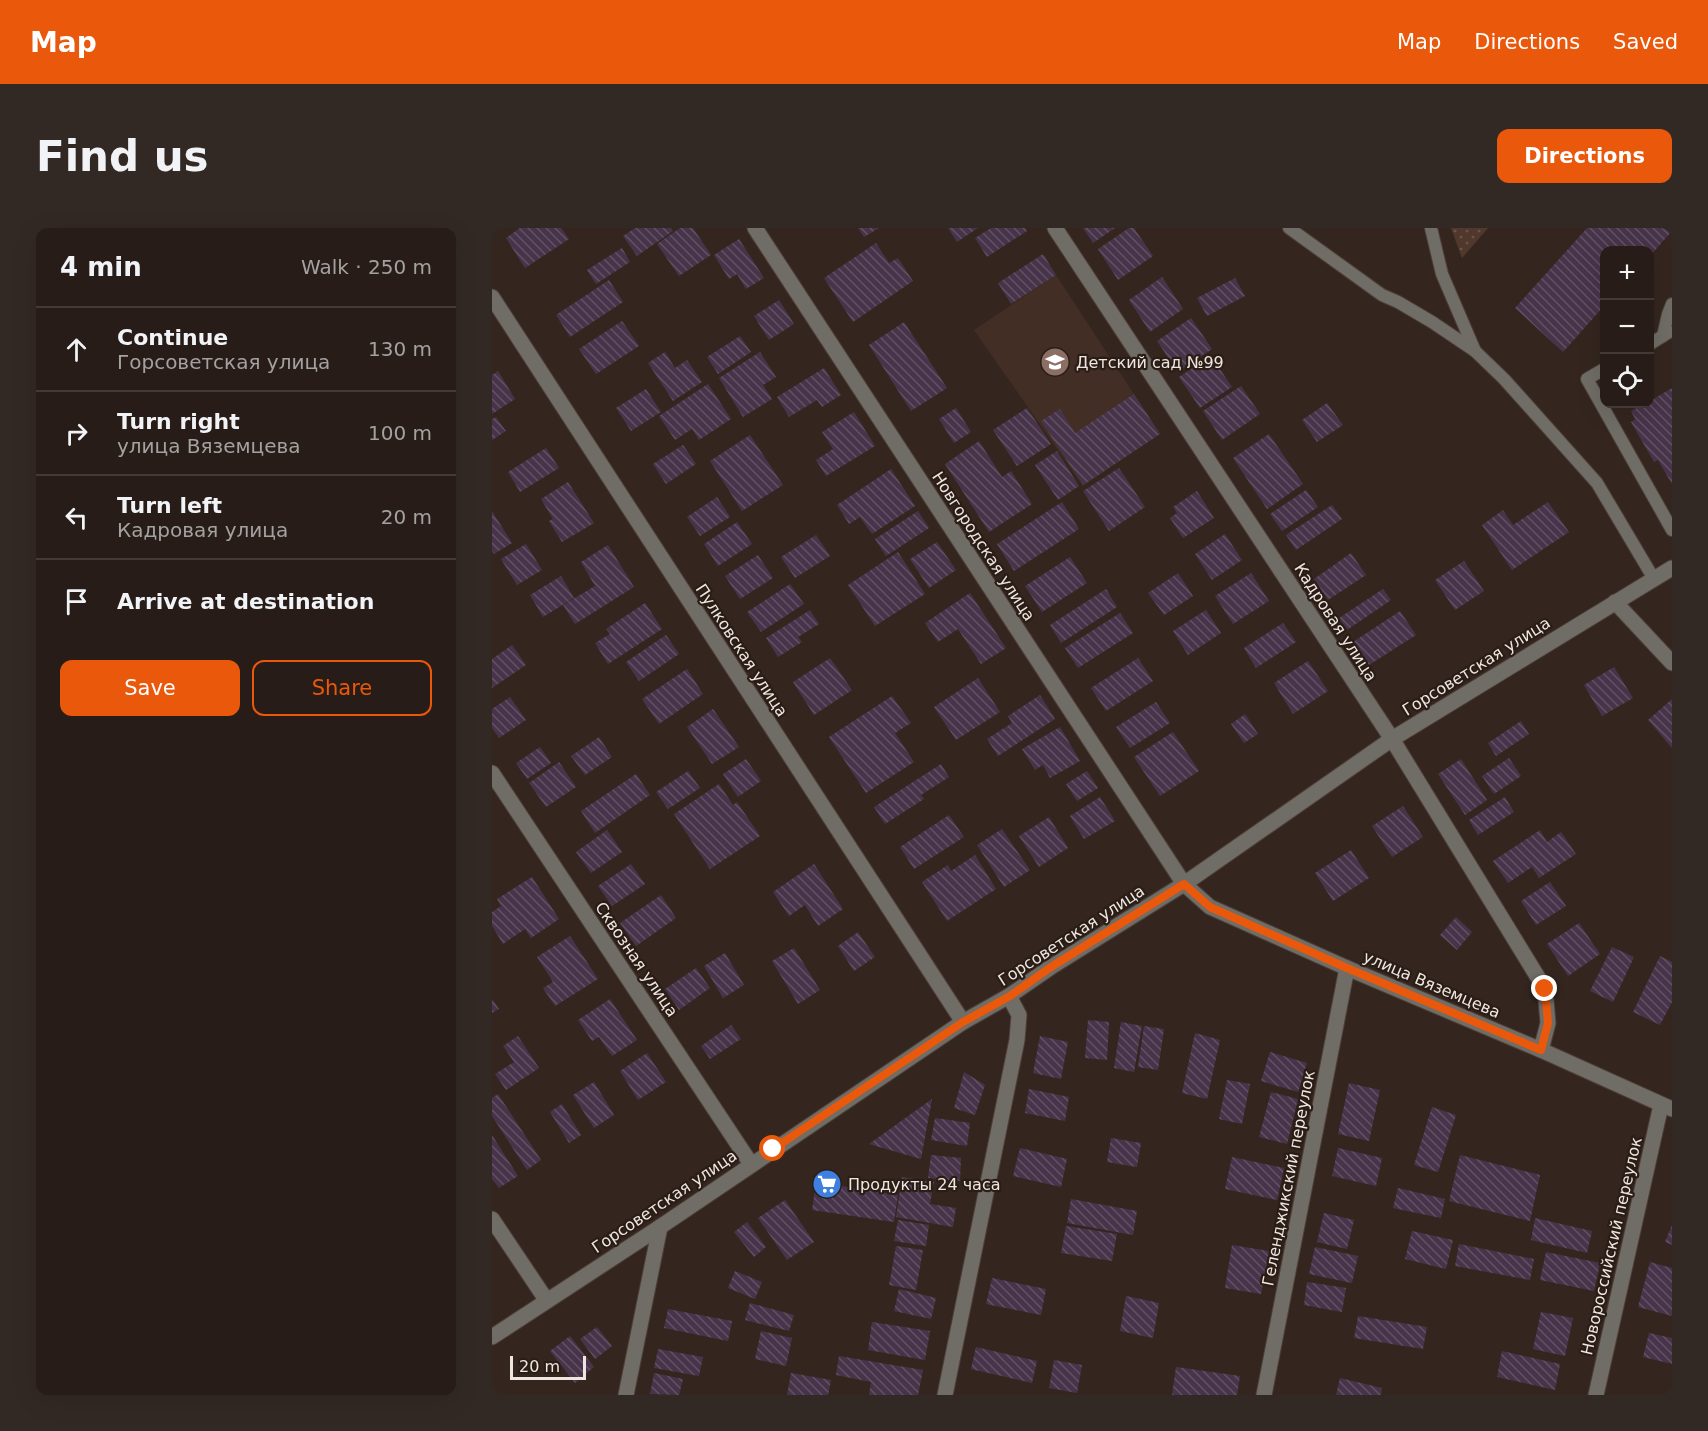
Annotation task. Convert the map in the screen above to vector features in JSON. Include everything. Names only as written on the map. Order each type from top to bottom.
[{"type":"street","name":"Новгородская улица","points":[[754,228],[1184,884]]},
{"type":"street","name":"Кадровая улица","points":[[1055,228],[1392,740],[1545,989],[1548,1023],[1541,1050]]},
{"type":"street","name":"Пулковская улица","points":[[492,297],[963,1022]]},
{"type":"street","name":"Горсоветская улица","points":[[492,1337],[660,1227],[963,1022],[1010,996],[1051,967],[1184,884],[1392,740],[1672,568]]},
{"type":"street","points":[[1615,602],[1672,663]]},
{"type":"street","name":"Сквозная улица","points":[[492,773],[751,1164]]},
{"type":"street","name":"улица Вяземцева","points":[[1184,884],[1210,907],[1667,1107]]},
{"type":"street","name":"Геленджикский переулок","points":[[1264,1395],[1347,968]]},
{"type":"street","points":[[945,1395],[1017,1040],[1019,1015],[1010,996]]},
{"type":"street","name":"Новороссийский переулок","points":[[1596,1395],[1667,1107]]},
{"type":"street","points":[[492,1219],[547,1301]]},
{"type":"street","points":[[626,1395],[660,1227]]},
{"type":"lane","points":[[1289,228],[1382,295],[1432,322],[1475,351],[1597,483],[1654,579]]},
{"type":"lane","points":[[1431,228],[1442,274],[1475,351]]},
{"type":"lane","points":[[1654,342],[1668,333],[1668,314],[1672,304]]},
{"type":"lane","points":[[1600,372],[1587,379],[1600,402]]},
{"type":"lane","points":[[1603,408],[1672,530]]},
{"type":"shaded area","points":[[1451,228],[1488,228],[1462,258]]},
{"type":"shaded area","name":"Детский сад №99","points":[[1056,275],[1160,434],[1083,486],[974,330]]},
{"type":"building","points":[[520,228],[561,228],[569,239],[525,268],[506,238]]},
{"type":"building","points":[[635,228],[671,228],[673,231],[637,256],[623,236]]},
{"type":"building","points":[[680,228],[693,228],[711,255],[679,276],[657,244]]},
{"type":"building","points":[[858,228],[879,228],[864,237]]},
{"type":"building","points":[[948,228],[978,228],[957,242]]},
{"type":"building","points":[[991,228],[1025,228],[1027,231],[987,257],[975,238]]},
{"type":"building","points":[[1083,228],[1115,228],[1093,243]]},
{"type":"building","points":[[1129,228],[1134,228],[1153,256],[1118,280],[1098,249]]},
{"type":"building","points":[[1587,228],[1672,228],[1672,231],[1654,251],[1654,246],[1600,246],[1600,310],[1563,352],[1515,308]]},
{"type":"building","points":[[739,239],[764,278],[746,289],[737,274],[729,279],[714,255]]},
{"type":"building","points":[[876,243],[889,263],[898,258],[913,281],[853,322],[824,278]]},
{"type":"building","points":[[622,248],[630,262],[596,284],[587,270]]},
{"type":"building","points":[[1043,254],[1056,275],[1011,304],[998,283]]},
{"type":"building","points":[[1162,277],[1183,309],[1150,332],[1129,300]]},
{"type":"building","points":[[1235,278],[1245,296],[1207,316],[1197,298]]},
{"type":"building","points":[[609,280],[623,302],[570,337],[556,315]]},
{"type":"building","points":[[779,300],[794,324],[769,340],[754,316]]},
{"type":"building","points":[[1191,318],[1212,349],[1178,372],[1157,341]]},
{"type":"building","points":[[622,321],[639,346],[596,374],[579,349]]},
{"type":"building","points":[[904,322],[947,388],[911,411],[869,345]]},
{"type":"building","points":[[740,336],[751,352],[718,374],[707,357]]},
{"type":"building","points":[[665,352],[675,368],[687,360],[702,382],[673,401],[648,363]]},
{"type":"building","points":[[760,352],[776,377],[763,385],[772,399],[743,417],[719,378]]},
{"type":"building","points":[[1211,356],[1232,387],[1200,408],[1179,377]]},
{"type":"building","points":[[824,368],[841,395],[822,407],[817,400],[789,417],[777,397]]},
{"type":"building","points":[[498,371],[515,399],[492,414],[492,375]]},
{"type":"building","points":[[708,384],[731,419],[699,440],[692,429],[675,440],[659,416]]},
{"type":"building","points":[[1241,386],[1260,414],[1222,440],[1203,411]]},
{"type":"building","points":[[1672,388],[1672,484],[1658,460],[1654,462],[1631,422],[1635,419],[1631,411],[1637,408],[1654,408],[1654,399]]},
{"type":"building","points":[[646,389],[661,412],[631,431],[616,408]]},
{"type":"building","points":[[1134,394],[1160,434],[1083,485],[1041,421],[1060,409],[1075,433]]},
{"type":"building","points":[[1327,403],[1343,425],[1317,442],[1302,420]]},
{"type":"building","points":[[956,408],[971,432],[954,443],[939,419]]},
{"type":"building","points":[[1027,408],[1051,444],[1017,466],[993,430]]},
{"type":"building","points":[[854,412],[875,446],[826,476],[816,460],[833,449],[822,432]]},
{"type":"building","points":[[496,417],[506,431],[492,440],[492,419]]},
{"type":"building","points":[[1269,434],[1303,484],[1267,509],[1233,458]]},
{"type":"building","points":[[750,435],[783,485],[742,511],[710,461]]},
{"type":"building","points":[[979,441],[1002,477],[1011,471],[1032,504],[989,532],[945,464]]},
{"type":"building","points":[[683,445],[696,464],[666,484],[653,464]]},
{"type":"building","points":[[546,448],[559,468],[520,492],[508,472]]},
{"type":"building","points":[[1057,451],[1079,486],[1058,500],[1035,465]]},
{"type":"building","points":[[1119,468],[1145,507],[1109,531],[1083,491]]},
{"type":"building","points":[[891,469],[915,506],[872,534],[860,517],[849,524],[837,505]]},
{"type":"building","points":[[568,482],[594,523],[562,542],[549,521],[553,519],[541,499]]},
{"type":"building","points":[[1306,490],[1318,507],[1282,531],[1270,514]]},
{"type":"building","points":[[1197,491],[1214,518],[1183,538],[1170,518],[1177,513],[1173,507]]},
{"type":"building","points":[[717,497],[730,517],[700,536],[687,517]]},
{"type":"building","points":[[1062,502],[1079,529],[1014,571],[997,544]]},
{"type":"building","points":[[1548,502],[1569,532],[1512,570],[1482,525],[1503,510],[1513,525]]},
{"type":"building","points":[[1332,505],[1342,519],[1296,550],[1286,535]]},
{"type":"building","points":[[492,511],[512,543],[494,554],[492,551]]},
{"type":"building","points":[[918,511],[929,528],[886,556],[875,539]]},
{"type":"building","points":[[737,522],[752,544],[718,566],[704,544]]},
{"type":"building","points":[[1225,534],[1242,560],[1212,580],[1195,554]]},
{"type":"building","points":[[816,535],[830,556],[795,578],[781,557]]},
{"type":"building","points":[[937,542],[956,570],[929,588],[910,559]]},
{"type":"building","points":[[526,544],[542,570],[517,585],[501,559]]},
{"type":"building","points":[[608,545],[634,587],[575,624],[563,605],[595,586],[581,562]]},
{"type":"building","points":[[898,552],[925,594],[875,626],[848,585]]},
{"type":"building","points":[[1351,553],[1366,575],[1328,600],[1314,579]]},
{"type":"building","points":[[758,555],[773,578],[740,599],[725,576]]},
{"type":"building","points":[[1070,557],[1087,583],[1042,612],[1025,586]]},
{"type":"building","points":[[1464,561],[1484,591],[1455,610],[1435,580]]},
{"type":"building","points":[[1178,573],[1193,596],[1164,615],[1148,593]]},
{"type":"building","points":[[1251,573],[1269,601],[1233,624],[1215,596]]},
{"type":"building","points":[[561,576],[574,598],[543,617],[530,595]]},
{"type":"building","points":[[790,584],[804,604],[761,632],[747,612]]},
{"type":"building","points":[[1106,589],[1117,607],[1061,643],[1050,625]]},
{"type":"building","points":[[1383,589],[1391,600],[1347,630],[1339,618]]},
{"type":"building","points":[[970,593],[1006,648],[981,664],[958,629],[938,642],[925,623]]},
{"type":"building","points":[[645,603],[662,629],[608,664],[595,643],[610,634],[606,629]]},
{"type":"building","points":[[810,610],[819,624],[798,637],[802,642],[778,657],[766,638]]},
{"type":"building","points":[[1206,610],[1221,633],[1188,655],[1173,631]]},
{"type":"building","points":[[1400,611],[1416,635],[1369,665],[1353,642]]},
{"type":"building","points":[[1120,613],[1133,633],[1078,668],[1065,648]]},
{"type":"building","points":[[1283,623],[1296,642],[1256,668],[1244,648]]},
{"type":"building","points":[[666,635],[679,654],[639,681],[626,662]]},
{"type":"building","points":[[512,645],[526,665],[492,688],[492,659]]},
{"type":"building","points":[[830,658],[852,690],[814,715],[793,682]]},
{"type":"building","points":[[1138,658],[1153,681],[1106,711],[1091,688]]},
{"type":"building","points":[[1308,661],[1328,691],[1293,714],[1274,683]]},
{"type":"building","points":[[1614,667],[1633,698],[1602,716],[1584,685]]},
{"type":"building","points":[[687,669],[703,694],[659,724],[642,699]]},
{"type":"building","points":[[978,678],[1000,712],[956,740],[934,707]]},
{"type":"building","points":[[1040,695],[1055,719],[998,756],[987,739],[1012,723],[1008,716]]},
{"type":"building","points":[[892,696],[911,723],[895,733],[914,762],[866,793],[829,737]]},
{"type":"building","points":[[510,697],[526,720],[499,738],[492,728],[492,709]]},
{"type":"building","points":[[1672,699],[1672,748],[1648,720]]},
{"type":"building","points":[[1156,702],[1170,723],[1130,748],[1116,727]]},
{"type":"building","points":[[713,709],[739,747],[712,764],[687,727]]},
{"type":"building","points":[[1245,714],[1258,734],[1244,743],[1231,724]]},
{"type":"building","points":[[1521,721],[1529,734],[1496,756],[1488,743]]},
{"type":"building","points":[[1060,727],[1080,761],[1050,778],[1043,765],[1035,770],[1022,749]]},
{"type":"building","points":[[1173,732],[1199,771],[1160,796],[1134,757]]},
{"type":"building","points":[[599,737],[612,757],[585,775],[571,756]]},
{"type":"building","points":[[540,747],[551,763],[527,779],[516,763]]},
{"type":"building","points":[[1509,758],[1521,776],[1494,794],[1482,776]]},
{"type":"building","points":[[746,759],[761,781],[738,797],[723,774]]},
{"type":"building","points":[[1461,759],[1487,800],[1465,815],[1438,774]]},
{"type":"building","points":[[559,762],[576,787],[546,807],[529,783]]},
{"type":"building","points":[[941,764],[949,777],[921,795],[924,799],[885,824],[874,807]]},
{"type":"building","points":[[688,771],[700,788],[668,809],[656,792]]},
{"type":"building","points":[[1087,771],[1098,788],[1077,801],[1066,784]]},
{"type":"building","points":[[636,774],[650,795],[595,833],[581,811]]},
{"type":"building","points":[[719,784],[733,805],[737,802],[760,836],[710,869],[674,814]]},
{"type":"building","points":[[1100,797],[1115,821],[1084,839],[1070,816]]},
{"type":"building","points":[[1505,797],[1514,812],[1478,835],[1469,820]]},
{"type":"building","points":[[1403,806],[1423,837],[1392,857],[1372,826]]},
{"type":"building","points":[[949,815],[964,837],[914,869],[900,847]]},
{"type":"building","points":[[1049,817],[1068,848],[1039,867],[1019,836]]},
{"type":"building","points":[[1002,829],[1030,870],[1004,887],[977,845]]},
{"type":"building","points":[[607,830],[622,852],[591,873],[576,852]]},
{"type":"building","points":[[1540,830],[1547,842],[1561,832],[1576,854],[1539,878],[1532,867],[1508,883],[1493,861]]},
{"type":"building","points":[[1351,850],[1369,878],[1333,901],[1315,873]]},
{"type":"building","points":[[975,855],[996,889],[947,921],[922,882],[948,865],[951,871]]},
{"type":"building","points":[[631,864],[645,884],[612,906],[598,886]]},
{"type":"building","points":[[814,864],[843,909],[818,926],[805,905],[789,916],[773,892]]},
{"type":"building","points":[[532,877],[559,919],[531,938],[525,929],[503,944],[492,926],[492,912],[501,906],[497,899]]},
{"type":"building","points":[[1550,882],[1566,906],[1536,925],[1521,901]]},
{"type":"building","points":[[661,895],[676,918],[636,946],[620,923]]},
{"type":"building","points":[[1456,917],[1472,932],[1457,950],[1440,935]]},
{"type":"building","points":[[1579,923],[1600,954],[1568,976],[1547,944]]},
{"type":"building","points":[[858,932],[875,957],[854,971],[838,946]]},
{"type":"building","points":[[570,936],[598,979],[555,1006],[543,988],[553,982],[537,957]]},
{"type":"building","points":[[1612,947],[1634,957],[1613,1002],[1590,991]]},
{"type":"building","points":[[794,948],[820,990],[798,1004],[772,961]]},
{"type":"building","points":[[725,953],[744,985],[723,998],[704,966]]},
{"type":"building","points":[[1660,956],[1672,962],[1672,1002],[1660,1025],[1633,1012]]},
{"type":"building","points":[[696,968],[710,988],[679,1010],[665,989]]},
{"type":"building","points":[[492,999],[499,1009],[492,1013]]},
{"type":"building","points":[[610,999],[637,1040],[612,1056],[599,1037],[592,1041],[578,1020]]},
{"type":"building","points":[[1088,1020],[1109,1022],[1107,1060],[1085,1058]]},
{"type":"building","points":[[1121,1022],[1142,1026],[1134,1072],[1114,1068]]},
{"type":"building","points":[[731,1025],[741,1039],[710,1059],[701,1046]]},
{"type":"building","points":[[1144,1026],[1164,1029],[1158,1070],[1138,1067]]},
{"type":"building","points":[[1195,1033],[1220,1040],[1207,1099],[1182,1093]]},
{"type":"building","points":[[518,1036],[539,1068],[506,1090],[495,1074],[514,1062],[503,1046]]},
{"type":"building","points":[[1040,1036],[1068,1042],[1061,1079],[1033,1073]]},
{"type":"building","points":[[1270,1052],[1307,1063],[1298,1092],[1261,1081]]},
{"type":"building","points":[[647,1053],[666,1082],[638,1100],[620,1071]]},
{"type":"building","points":[[964,1072],[985,1085],[975,1115],[954,1108]]},
{"type":"building","points":[[1227,1080],[1250,1084],[1242,1124],[1219,1119]]},
{"type":"building","points":[[594,1082],[614,1115],[594,1128],[573,1095]]},
{"type":"building","points":[[1349,1083],[1380,1090],[1369,1141],[1338,1134]]},
{"type":"building","points":[[1029,1089],[1069,1097],[1065,1121],[1025,1113]]},
{"type":"building","points":[[1271,1092],[1298,1099],[1287,1144],[1259,1137]]},
{"type":"building","points":[[498,1094],[541,1160],[527,1170],[492,1116],[492,1098]]},
{"type":"building","points":[[932,1099],[921,1159],[869,1144]]},
{"type":"building","points":[[562,1104],[581,1135],[569,1143],[550,1112]]},
{"type":"building","points":[[1432,1107],[1456,1115],[1438,1172],[1414,1165]]},
{"type":"building","points":[[935,1118],[970,1123],[967,1146],[931,1140]]},
{"type":"building","points":[[492,1135],[518,1176],[499,1188],[492,1179]]},
{"type":"building","points":[[1111,1138],[1141,1143],[1137,1167],[1107,1162]]},
{"type":"building","points":[[1020,1148],[1067,1159],[1061,1187],[1013,1176]]},
{"type":"building","points":[[1338,1148],[1382,1158],[1376,1186],[1332,1176]]},
{"type":"building","points":[[931,1155],[961,1158],[960,1181],[928,1178]]},
{"type":"building","points":[[1460,1155],[1540,1175],[1530,1221],[1449,1201]]},
{"type":"building","points":[[1232,1157],[1284,1168],[1277,1200],[1225,1189]]},
{"type":"building","points":[[902,1177],[934,1182],[930,1204],[956,1208],[953,1227],[896,1217]]},
{"type":"building","points":[[816,1182],[898,1195],[894,1222],[812,1210]]},
{"type":"building","points":[[1398,1188],[1445,1199],[1441,1218],[1393,1208]]},
{"type":"building","points":[[1071,1199],[1137,1211],[1133,1235],[1067,1223]]},
{"type":"building","points":[[785,1200],[814,1242],[787,1260],[758,1218]]},
{"type":"building","points":[[1324,1213],[1354,1220],[1347,1249],[1317,1242]]},
{"type":"building","points":[[1535,1218],[1592,1231],[1587,1253],[1531,1240]]},
{"type":"building","points":[[898,1220],[929,1225],[926,1246],[894,1241]]},
{"type":"building","points":[[747,1222],[766,1247],[754,1257],[734,1232]]},
{"type":"building","points":[[1672,1225],[1672,1245],[1665,1242]]},
{"type":"building","points":[[1066,1226],[1117,1234],[1112,1261],[1061,1253]]},
{"type":"building","points":[[1412,1231],[1453,1240],[1446,1269],[1405,1259]]},
{"type":"building","points":[[1459,1244],[1534,1259],[1530,1280],[1455,1266]]},
{"type":"building","points":[[1232,1245],[1269,1251],[1261,1294],[1225,1288]]},
{"type":"building","points":[[896,1246],[923,1250],[916,1290],[889,1285]]},
{"type":"building","points":[[1315,1247],[1358,1256],[1352,1283],[1309,1274]]},
{"type":"building","points":[[1546,1252],[1600,1263],[1594,1291],[1540,1280]]},
{"type":"building","points":[[1650,1262],[1672,1268],[1672,1316],[1638,1307]]},
{"type":"building","points":[[735,1271],[762,1282],[755,1299],[728,1288]]},
{"type":"building","points":[[992,1278],[1046,1289],[1041,1315],[986,1304]]},
{"type":"building","points":[[1307,1282],[1346,1288],[1342,1312],[1304,1305]]},
{"type":"building","points":[[899,1289],[936,1298],[931,1319],[894,1311]]},
{"type":"building","points":[[1126,1296],[1159,1303],[1153,1338],[1120,1331]]},
{"type":"building","points":[[750,1303],[794,1315],[789,1331],[745,1320]]},
{"type":"building","points":[[668,1309],[732,1321],[728,1341],[664,1328]]},
{"type":"building","points":[[1541,1312],[1573,1318],[1565,1356],[1533,1349]]},
{"type":"building","points":[[1358,1316],[1427,1327],[1423,1349],[1354,1338]]},
{"type":"building","points":[[872,1322],[930,1331],[925,1360],[868,1350]]},
{"type":"building","points":[[597,1327],[612,1346],[595,1359],[580,1339]]},
{"type":"building","points":[[761,1331],[792,1338],[786,1366],[755,1359]]},
{"type":"building","points":[[1649,1333],[1672,1338],[1672,1364],[1643,1357]]},
{"type":"building","points":[[570,1336],[594,1367],[575,1383],[550,1351]]},
{"type":"building","points":[[976,1347],[1037,1361],[1032,1383],[971,1369]]},
{"type":"building","points":[[658,1349],[703,1357],[699,1376],[654,1368]]},
{"type":"building","points":[[1502,1351],[1560,1364],[1555,1390],[1497,1377]]},
{"type":"building","points":[[839,1356],[923,1370],[918,1395],[869,1395],[871,1382],[836,1375]]},
{"type":"building","points":[[1054,1360],[1082,1365],[1077,1393],[1049,1388]]},
{"type":"building","points":[[1176,1367],[1240,1376],[1237,1395],[1172,1395]]},
{"type":"building","points":[[654,1373],[683,1379],[679,1395],[650,1394]]},
{"type":"building","points":[[791,1373],[831,1380],[828,1395],[787,1395]]},
{"type":"building","points":[[1340,1378],[1382,1388],[1381,1395],[1336,1395]]},
{"type":"place","name":"Детский сад №99","points":[[1055,362]]},
{"type":"place","name":"Продукты 24 часа","points":[[827,1184]]},
{"type":"route","points":[[773,1149],[963,1022],[1010,996],[1051,967],[1184,884],[1210,907],[1541,1050],[1548,1023],[1545,989]]}]
